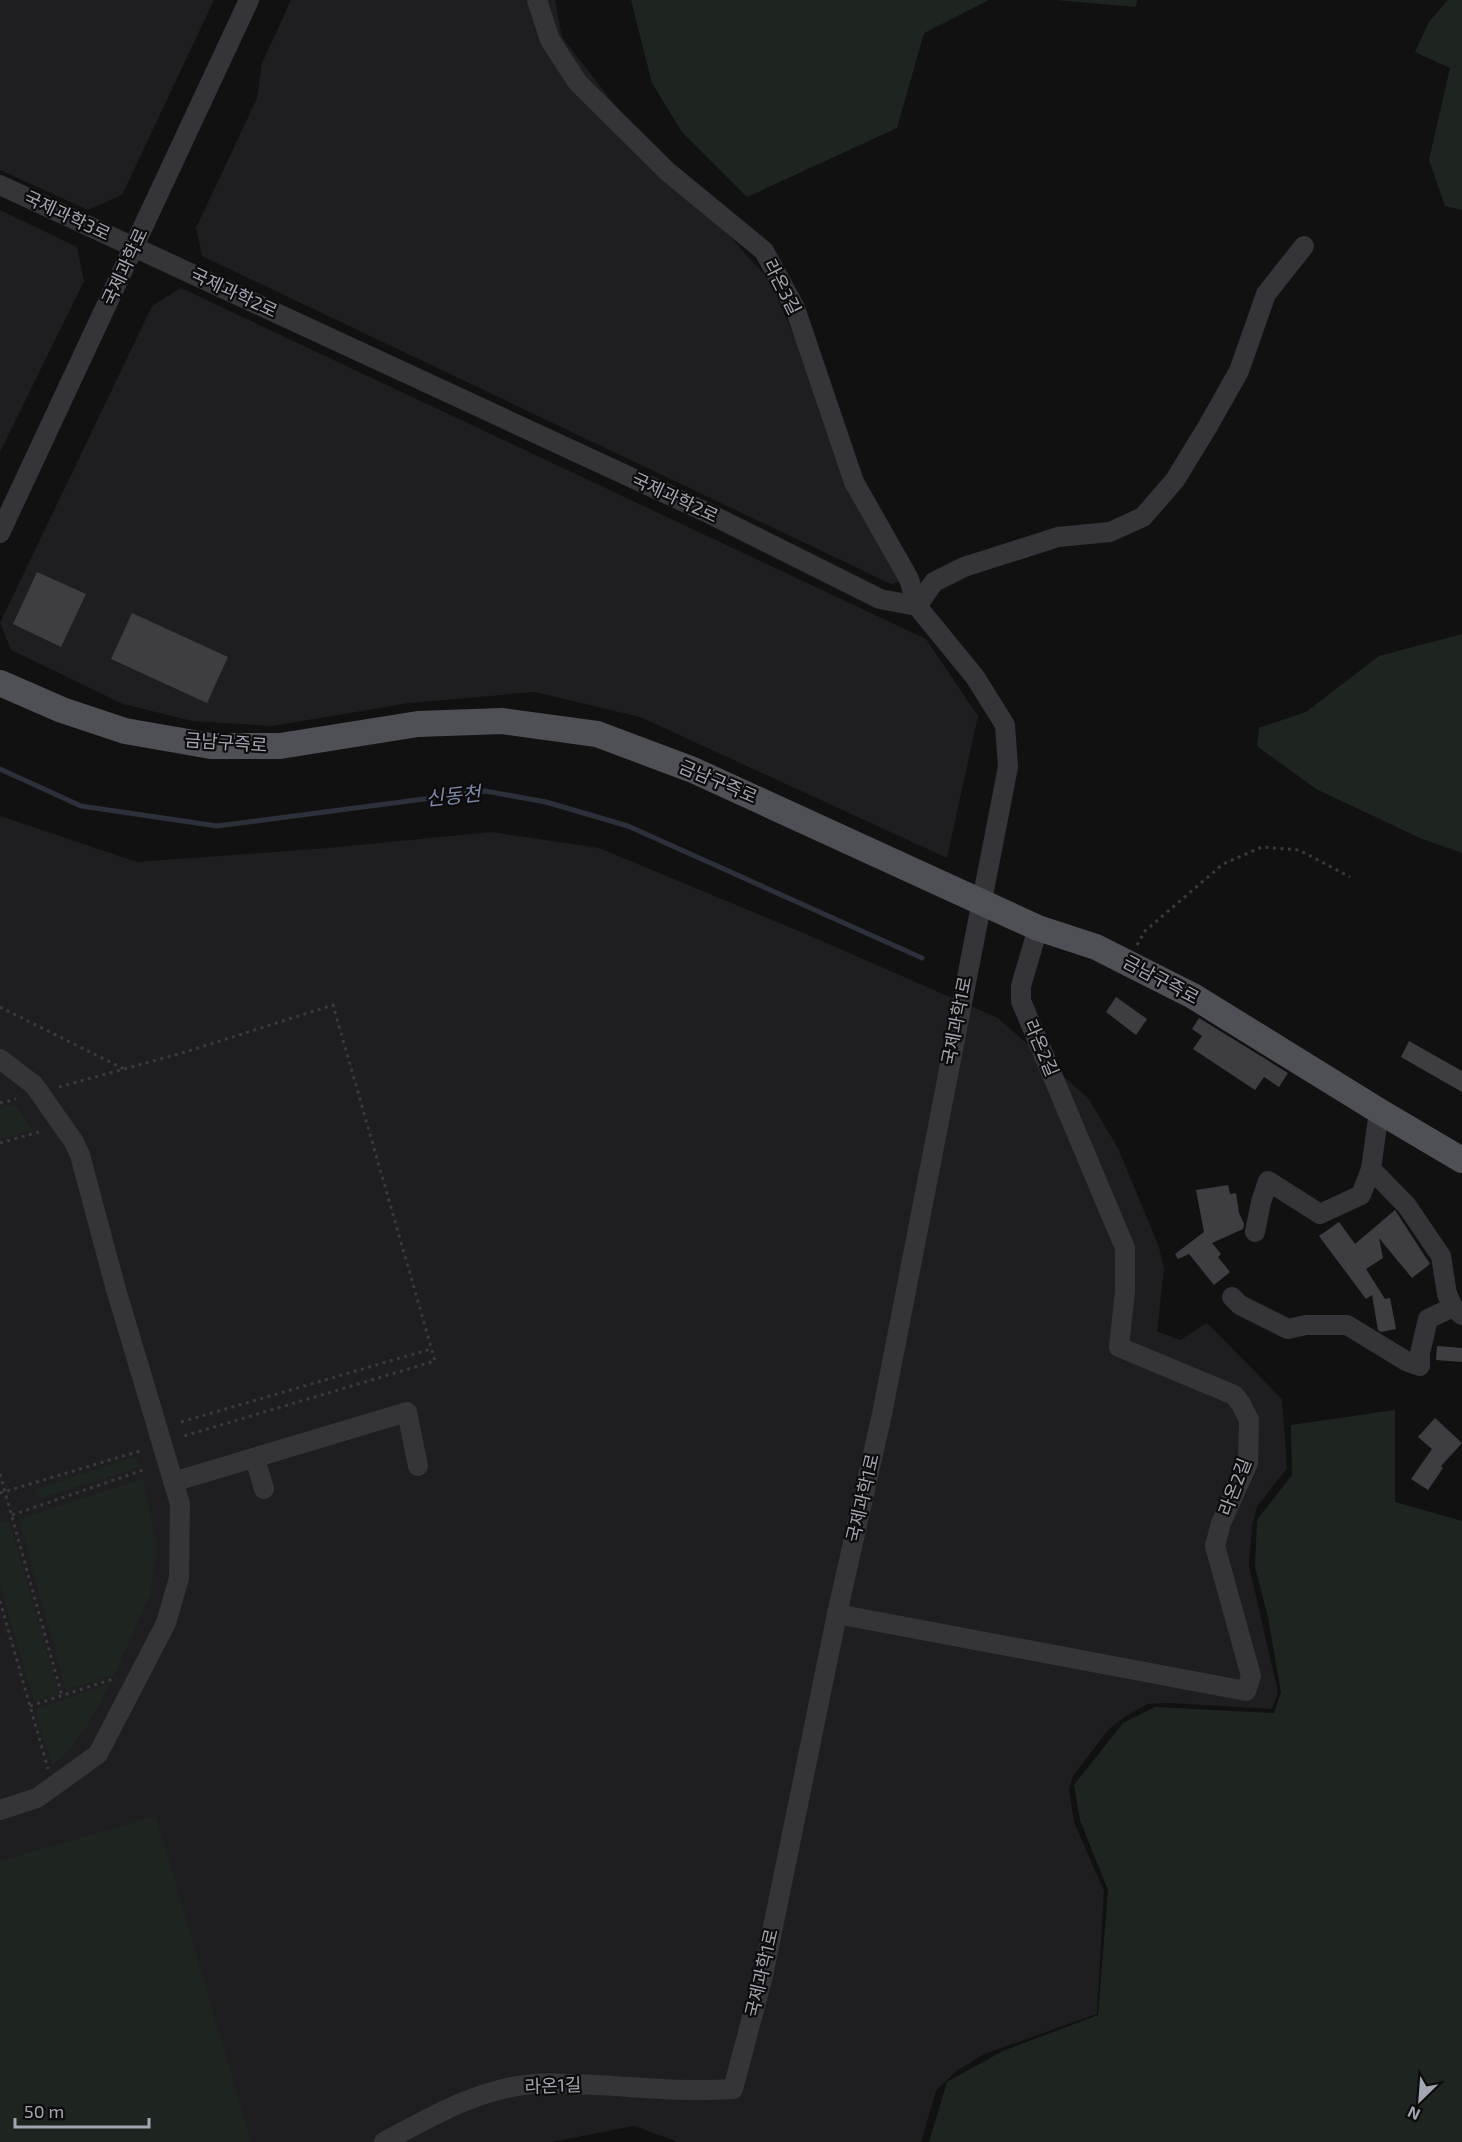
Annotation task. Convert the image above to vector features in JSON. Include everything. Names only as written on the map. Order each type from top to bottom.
[{"type":"main road","name":"금남구즉로","points":[[0,683],[62,710],[125,731],[211,746],[280,746],[418,724],[492,721],[597,734],[704,775],[1038,928],[1096,947],[1193,996],[1462,1160]]},
{"type":"street","name":"국제과학로","points":[[0,533],[249,0]]},
{"type":"street","name":"라온3길","points":[[537,0],[550,40],[578,83],[668,172],[764,251],[795,308],[854,482],[909,579],[917,606]]},
{"type":"street","name":"국제과학3로","points":[[0,185],[134,247]]},
{"type":"street","points":[[980,903],[1008,766],[1005,725],[975,677],[917,606],[934,582],[964,567],[1058,537],[1110,532],[1143,517],[1175,480],[1208,426],[1239,371],[1266,294],[1304,246]]},
{"type":"street","name":"국제과학2로","points":[[134,247],[699,509],[880,599],[917,606]]},
{"type":"street","name":"국제과학1로","points":[[733,2089],[763,1976],[837,1614],[882,1414],[980,903]]},
{"type":"street","name":"라온2길","points":[[837,1614],[1246,1691],[1251,1677],[1215,1546],[1221,1523],[1248,1463],[1249,1420],[1234,1395],[1119,1347],[1125,1291],[1125,1248],[1021,1002],[1021,986],[1038,928]]},
{"type":"street","points":[[0,1059],[34,1085],[74,1142],[80,1155],[115,1286],[180,1504],[179,1578],[166,1623],[98,1754],[37,1798],[0,1810]]},
{"type":"street","points":[[1255,1232],[1268,1181],[1320,1214],[1361,1195],[1371,1169],[1379,1111]]},
{"type":"street","points":[[1232,1297],[1240,1305],[1288,1329],[1306,1325],[1347,1325],[1397,1356],[1420,1366],[1420,1353],[1428,1319],[1457,1311],[1447,1294],[1441,1256],[1407,1206],[1371,1169]]},
{"type":"street","points":[[173,1482],[407,1412],[418,1466]]},
{"type":"street","points":[[255,1458],[264,1489]]},
{"type":"street","name":"라온1길","points":[[384,2142],[435,2115],[482,2094],[532,2084],[590,2084],[699,2092],[733,2089]]},
{"type":"path","points":[[1127,963],[1145,931],[1223,864],[1262,847],[1299,850],[1350,877]]},
{"type":"path","points":[[58,1088],[333,1005],[435,1361],[184,1436]]},
{"type":"path","points":[[0,1007],[124,1069]]},
{"type":"path","points":[[0,1103],[16,1099]]},
{"type":"path","points":[[0,1143],[39,1132]]},
{"type":"path","points":[[181,1422],[431,1349]]},
{"type":"path","points":[[0,1493],[140,1451]]},
{"type":"path","points":[[12,1515],[146,1469]]},
{"type":"path","points":[[0,1477],[62,1696]]},
{"type":"path","points":[[0,1601],[49,1770]]},
{"type":"path","points":[[30,1706],[116,1678]]},
{"type":"shaded area","points":[[0,0],[214,0],[122,195],[88,210],[0,170]]},
{"type":"shaded area","points":[[291,0],[555,0],[562,37],[614,104],[770,281],[901,573],[899,582],[891,584],[202,256],[196,228],[257,98],[262,63]]},
{"type":"shaded area","points":[[631,0],[989,0],[924,33],[897,128],[747,197],[682,132],[652,83]]},
{"type":"shaded area","points":[[1057,0],[1137,0],[1136,7]]},
{"type":"shaded area","points":[[1448,0],[1462,0],[1462,210],[1445,206],[1429,160],[1450,68],[1415,52],[1429,22]]},
{"type":"shaded area","points":[[0,210],[77,247],[84,281],[0,452]]},
{"type":"shaded area","points":[[181,288],[926,639],[978,716],[947,858],[640,717],[535,692],[409,703],[272,726],[192,721],[123,704],[11,650],[0,623],[152,306]]},
{"type":"shaded area","points":[[1462,634],[1462,853],[1420,838],[1316,789],[1257,746],[1259,728],[1306,712],[1379,656]]},
{"type":"shaded area","points":[[0,816],[137,862],[328,848],[491,832],[599,848],[799,931],[998,1018],[1088,1098],[1118,1148],[1159,1247],[1164,1269],[1157,1331],[1180,1340],[1207,1323],[1282,1399],[1287,1468],[1257,1507],[1252,1526],[1249,1566],[1278,1692],[1272,1709],[1169,1703],[1148,1704],[1124,1717],[1109,1729],[1073,1776],[1069,1789],[1074,1822],[1104,1891],[1097,2014],[984,2054],[955,2072],[936,2091],[921,2142],[678,2142],[634,2126],[552,2142],[0,2142]]},
{"type":"shaded area","points":[[15,1104],[32,1130],[0,1139],[0,1108]]},
{"type":"shaded area","points":[[1395,1410],[1395,1502],[1462,1521],[1462,2142],[929,2142],[947,2082],[1003,2051],[1098,2015],[1108,1890],[1080,1820],[1074,1785],[1123,1723],[1155,1707],[1274,1713],[1281,1692],[1268,1617],[1255,1567],[1257,1520],[1292,1475],[1291,1425]]},
{"type":"shaded area","points":[[136,1456],[139,1467],[39,1499],[35,1489]]},
{"type":"shaded area","points":[[143,1479],[157,1546],[151,1592],[114,1675],[66,1690],[19,1519]]},
{"type":"shaded area","points":[[9,1521],[59,1694],[34,1701],[0,1585],[0,1523]]},
{"type":"shaded area","points":[[110,1683],[86,1727],[72,1746],[52,1765],[35,1710]]},
{"type":"shaded area","points":[[156,1816],[251,2142],[0,2142],[0,1861]]},
{"type":"building","points":[[37,572],[86,594],[61,647],[13,624]]},
{"type":"building","points":[[132,613],[228,657],[207,703],[111,659]]},
{"type":"building","points":[[1116,997],[1147,1019],[1136,1035],[1106,1012]]},
{"type":"building","points":[[1199,1018],[1288,1073],[1279,1087],[1264,1077],[1255,1090],[1193,1049],[1202,1036],[1192,1029]]},
{"type":"building","points":[[1409,1041],[1462,1071],[1462,1092],[1401,1057]]},
{"type":"building","points":[[1228,1185],[1230,1194],[1236,1193],[1239,1213],[1244,1224],[1243,1229],[1212,1243],[1221,1254],[1218,1257],[1230,1272],[1214,1285],[1189,1254],[1178,1259],[1175,1254],[1204,1232],[1196,1190]]},
{"type":"building","points":[[1395,1210],[1430,1264],[1412,1278],[1379,1238],[1383,1258],[1366,1269],[1385,1299],[1390,1298],[1396,1329],[1381,1332],[1378,1330],[1372,1295],[1366,1299],[1319,1236],[1339,1222],[1355,1244]]},
{"type":"building","points":[[1437,1346],[1462,1348],[1462,1362],[1436,1360]]},
{"type":"building","points":[[1435,1418],[1462,1443],[1441,1466],[1443,1468],[1428,1490],[1411,1479],[1432,1449],[1418,1437]]},
{"type":"waterway","name":"신동천","points":[[0,769],[81,806],[217,826],[485,791],[546,802],[628,826],[922,958]]}]
